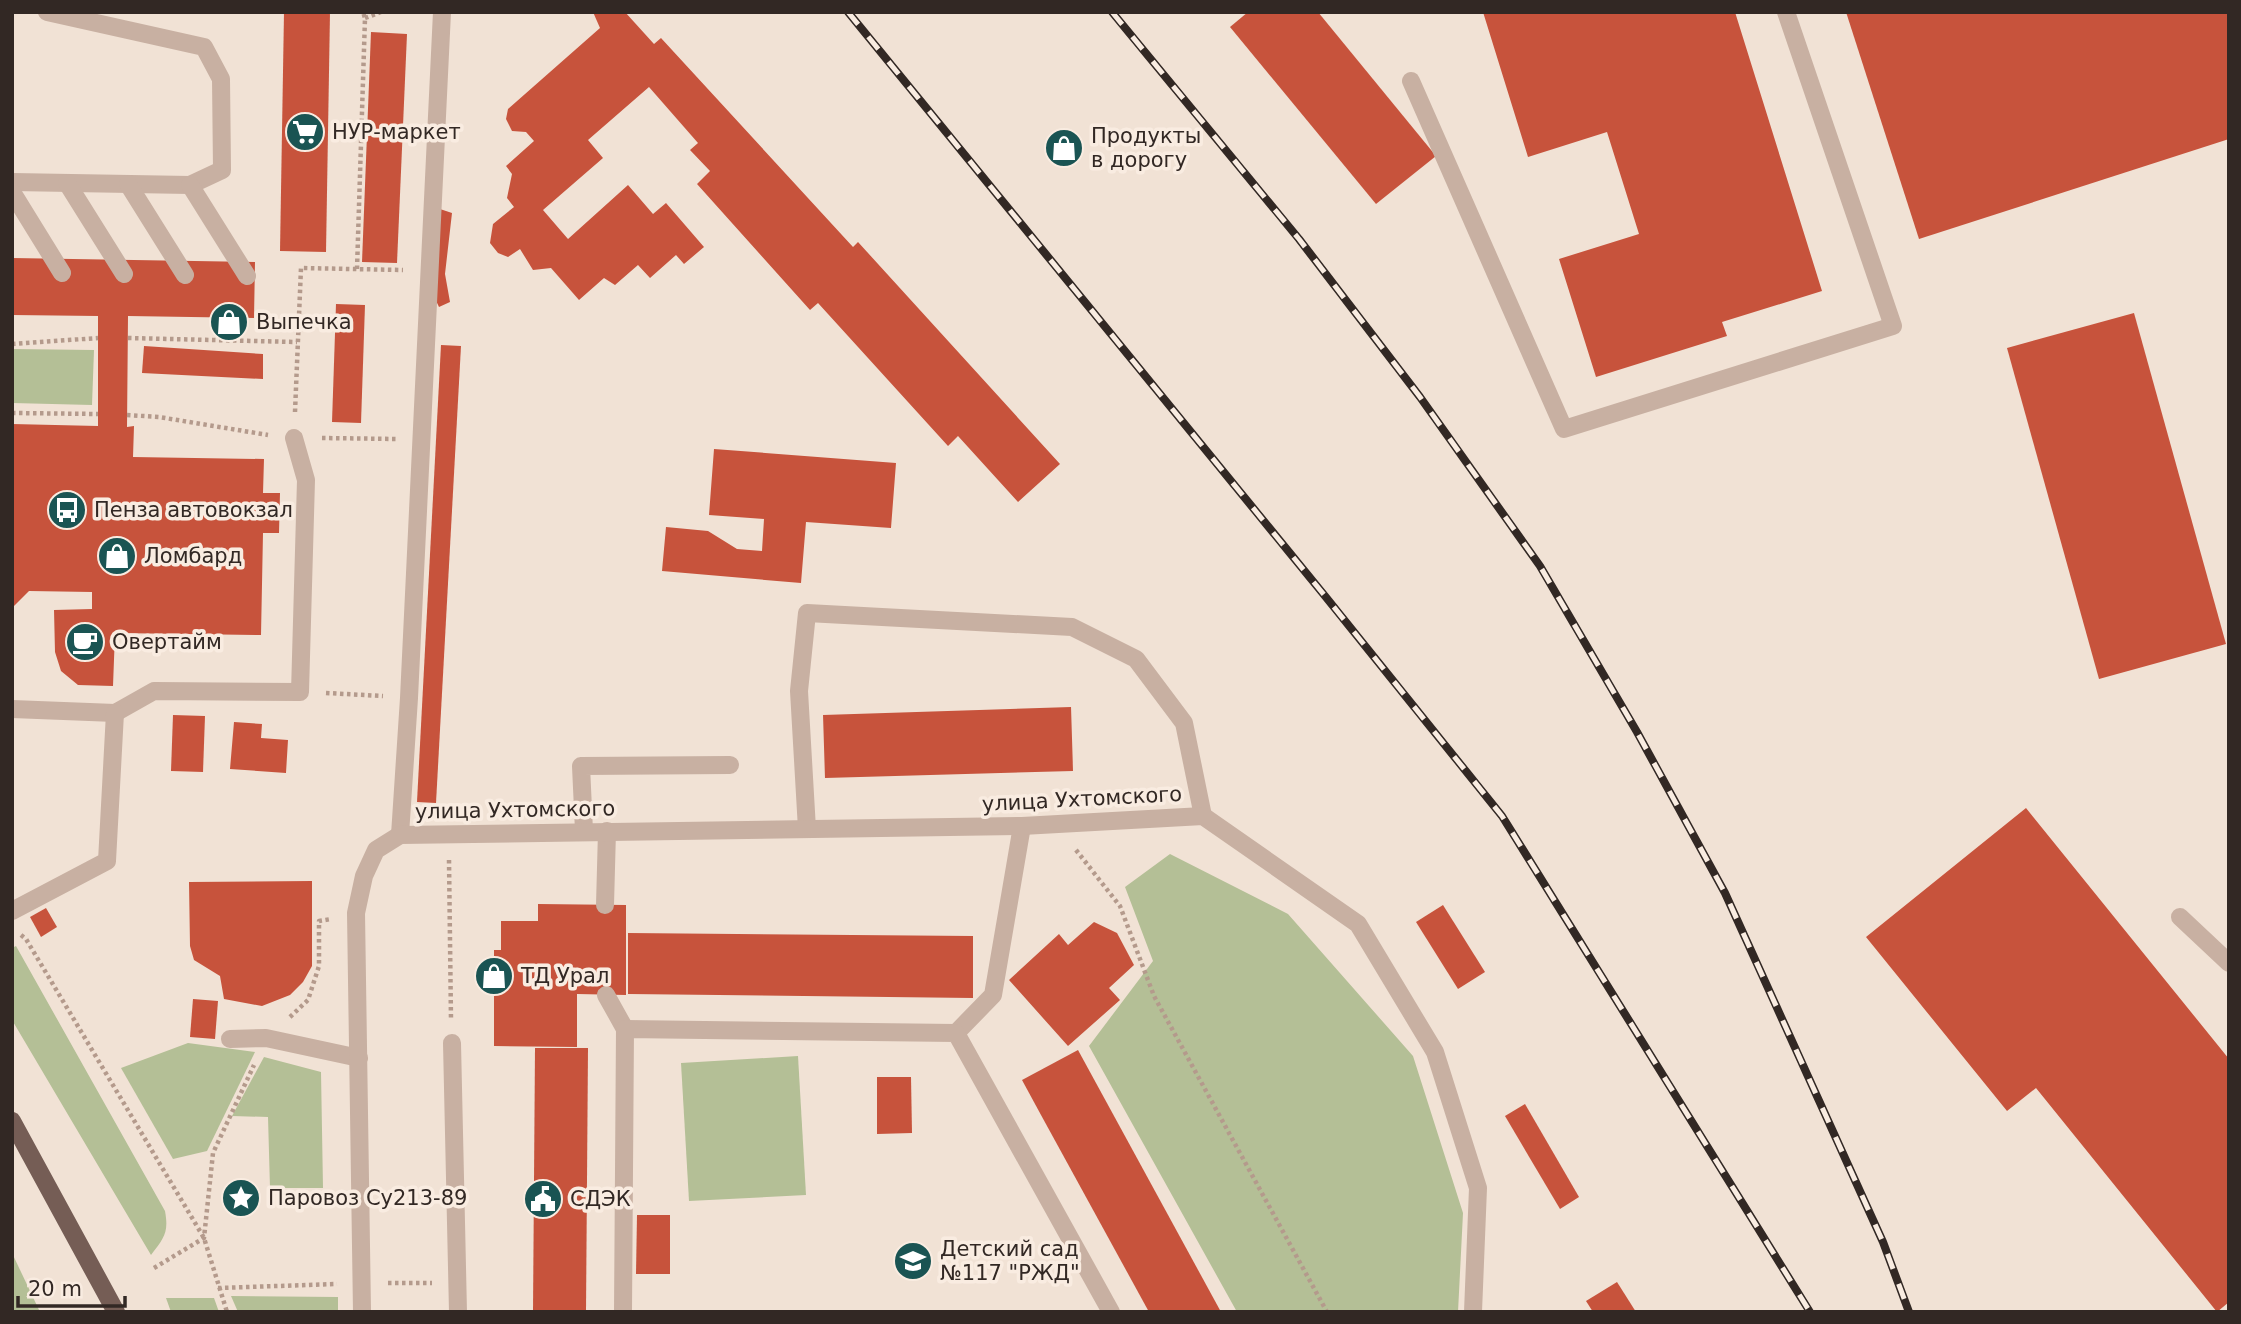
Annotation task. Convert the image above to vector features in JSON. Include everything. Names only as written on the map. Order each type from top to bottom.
[{"type":"main road","points":[[12,1121],[116,1312]]},
{"type":"street","points":[[12,182],[190,185],[222,170],[221,79],[204,47],[47,12]]},
{"type":"street","points":[[362,1312],[356,913],[364,876],[376,850],[400,835],[442,12]]},
{"type":"street","points":[[1411,81],[1564,429],[1893,326],[1786,12]]},
{"type":"street","points":[[67,183],[124,274]]},
{"type":"street","points":[[128,184],[185,275]]},
{"type":"street","points":[[190,185],[247,276]]},
{"type":"street","points":[[12,192],[62,273]]},
{"type":"street","points":[[12,709],[115,713],[154,691],[300,692],[306,480],[294,438]]},
{"type":"street","points":[[807,829],[799,691],[807,614],[1072,627],[1136,659],[1184,723],[1203,816]]},
{"type":"street","points":[[12,911],[107,861],[115,713]]},
{"type":"street","points":[[584,831],[581,766],[730,765]]},
{"type":"street","name":"улица Ухтомского","points":[[400,835],[1022,826],[1203,816],[1358,923],[1435,1052],[1478,1188],[1473,1312]]},
{"type":"street","points":[[625,1028],[956,1033],[993,995],[1022,826]]},
{"type":"street","points":[[605,905],[607,831]]},
{"type":"street","points":[[2180,916],[2229,963]]},
{"type":"street","points":[[606,995],[625,1028],[623,1312]]},
{"type":"street","points":[[956,1033],[1111,1312]]},
{"type":"street","points":[[230,1039],[266,1038],[359,1058]]},
{"type":"street","points":[[452,1043],[458,1312]]},
{"type":"path","points":[[357,269],[364,15],[381,12]]},
{"type":"path","points":[[294,438],[301,268],[381,270]]},
{"type":"path","points":[[12,344],[98,338]]},
{"type":"path","points":[[128,338],[297,342]]},
{"type":"path","points":[[12,413],[98,414]]},
{"type":"path","points":[[127,415],[159,417],[255,434]]},
{"type":"path","points":[[300,692],[409,698]]},
{"type":"path","points":[[1055,824],[1120,906],[1154,996],[1327,1312]]},
{"type":"path","points":[[449,835],[450,1003]]},
{"type":"path","points":[[204,1238],[213,1153],[266,1038],[308,1000],[319,966],[319,921],[356,913]]},
{"type":"path","points":[[12,928],[26,939],[204,1238],[227,1312]]},
{"type":"path","points":[[155,1268],[204,1238]]},
{"type":"green space","points":[[12,349],[94,350],[92,405],[12,403]]},
{"type":"green space","points":[[1170,854],[1288,914],[1413,1056],[1463,1213],[1458,1312],[1237,1312],[1089,1046],[1153,961],[1125,887]]},
{"type":"green space","points":[[16,946],[165,1211],[164,1235],[151,1255],[12,1020],[12,948]]},
{"type":"green space","points":[[188,1043],[255,1052],[207,1151],[173,1159],[121,1068]]},
{"type":"green space","points":[[798,1056],[806,1195],[689,1201],[681,1063]]},
{"type":"green space","points":[[264,1057],[321,1072],[323,1188],[270,1188],[268,1117],[232,1116]]},
{"type":"green space","points":[[12,1253],[40,1312],[12,1312]]},
{"type":"green space","points":[[231,1296],[338,1297],[338,1312],[238,1312]]},
{"type":"green space","points":[[166,1298],[214,1298],[219,1312],[171,1312]]},
{"type":"building","name":"НУР-маркет","points":[[284,12],[330,12],[326,252],[280,251]]},
{"type":"building","points":[[593,12],[625,12],[654,44],[661,38],[853,247],[858,242],[1060,464],[1018,502],[958,436],[948,446],[818,303],[810,310],[697,184],[710,171],[690,150],[698,143],[649,87],[588,140],[603,158],[543,210],[568,239],[628,185],[653,214],[666,203],[704,247],[684,264],[676,255],[650,278],[638,265],[615,285],[604,278],[579,300],[551,268],[533,270],[520,249],[508,257],[498,253],[490,243],[493,224],[514,207],[507,198],[512,174],[506,166],[534,141],[526,132],[512,131],[506,119],[508,109],[600,28]]},
{"type":"building","points":[[1248,12],[1318,12],[1436,156],[1376,204],[1230,27]]},
{"type":"building","points":[[1483,12],[1735,12],[1822,291],[1722,322],[1727,336],[1596,377],[1559,259],[1639,234],[1607,132],[1528,157]]},
{"type":"building","points":[[1846,12],[2229,12],[2229,139],[1919,239]]},
{"type":"building","points":[[371,32],[407,34],[397,263],[362,262]]},
{"type":"building","points":[[437,208],[452,213],[445,274],[450,302],[439,307],[431,290]]},
{"type":"building","points":[[12,258],[255,262],[254,318],[128,316],[127,427],[134,426],[133,457],[264,459],[263,493],[280,493],[279,533],[263,533],[261,635],[115,633],[113,686],[78,685],[61,671],[55,652],[54,610],[92,609],[92,592],[29,591],[12,608],[12,424],[98,426],[98,316],[12,315]]},
{"type":"building","points":[[336,304],[365,305],[361,423],[332,422]]},
{"type":"building","points":[[2134,313],[2226,644],[2099,679],[2007,348]]},
{"type":"building","points":[[441,345],[461,346],[436,803],[417,802]]},
{"type":"building","points":[[144,346],[263,354],[263,379],[142,373]]},
{"type":"building","points":[[714,449],[896,463],[891,528],[806,522],[801,583],[662,571],[666,527],[708,531],[737,549],[762,551],[764,519],[709,515]]},
{"type":"building","points":[[1071,707],[1073,771],[825,778],[823,715]]},
{"type":"building","points":[[173,715],[205,716],[203,772],[171,771]]},
{"type":"building","points":[[234,722],[262,724],[261,738],[288,740],[286,773],[230,769]]},
{"type":"building","points":[[2026,808],[2229,1059],[2229,1302],[2217,1312],[2036,1088],[2007,1111],[1866,937]]},
{"type":"building","points":[[312,881],[312,966],[303,982],[290,995],[262,1006],[224,999],[220,976],[194,960],[190,946],[189,882]]},
{"type":"building","points":[[538,904],[626,905],[626,995],[577,994],[577,1047],[494,1046],[494,950],[501,950],[501,921],[538,921]]},
{"type":"building","points":[[1443,905],[1485,972],[1458,989],[1416,922]]},
{"type":"building","points":[[46,908],[57,927],[41,937],[30,917]]},
{"type":"building","points":[[1094,922],[1117,933],[1134,965],[1109,988],[1120,1000],[1068,1046],[1009,980],[1059,934],[1068,945]]},
{"type":"building","points":[[628,933],[973,936],[973,998],[628,994]]},
{"type":"building","points":[[193,999],[218,1001],[215,1039],[190,1037]]},
{"type":"building","points":[[535,1048],[588,1048],[586,1312],[533,1312]]},
{"type":"building","points":[[1078,1050],[1221,1312],[1149,1312],[1041,1115],[1022,1080]]},
{"type":"building","points":[[877,1077],[911,1077],[912,1133],[877,1134]]},
{"type":"building","points":[[1525,1104],[1579,1197],[1560,1209],[1505,1116]]},
{"type":"building","points":[[637,1215],[670,1215],[670,1274],[636,1274]]},
{"type":"building","points":[[1617,1282],[1636,1312],[1593,1312],[1586,1301]]},
{"type":"railway","points":[[848,12],[1502,816],[1810,1312]]},
{"type":"railway","points":[[1112,12],[1299,239],[1420,397],[1540,566],[1637,732],[1725,893],[1883,1242],[1909,1312]]},
{"type":"place","name":"НУР-маркет","points":[[305,132]]},
{"type":"place","name":"Продукты в дорогу","points":[[1064,148]]},
{"type":"place","name":"Выпечка","points":[[229,322]]},
{"type":"place","name":"Пенза автовокзал","points":[[67,510]]},
{"type":"place","name":"Ломбард","points":[[117,556]]},
{"type":"place","name":"Овертайм","points":[[85,642]]},
{"type":"place","name":"ТД Урал","points":[[494,976]]},
{"type":"place","name":"Паровоз Су213-89","points":[[241,1198]]},
{"type":"place","name":"СДЭК","points":[[543,1199]]},
{"type":"place","name":"Детский сад №117 \"РЖД\"","points":[[913,1261]]}]
